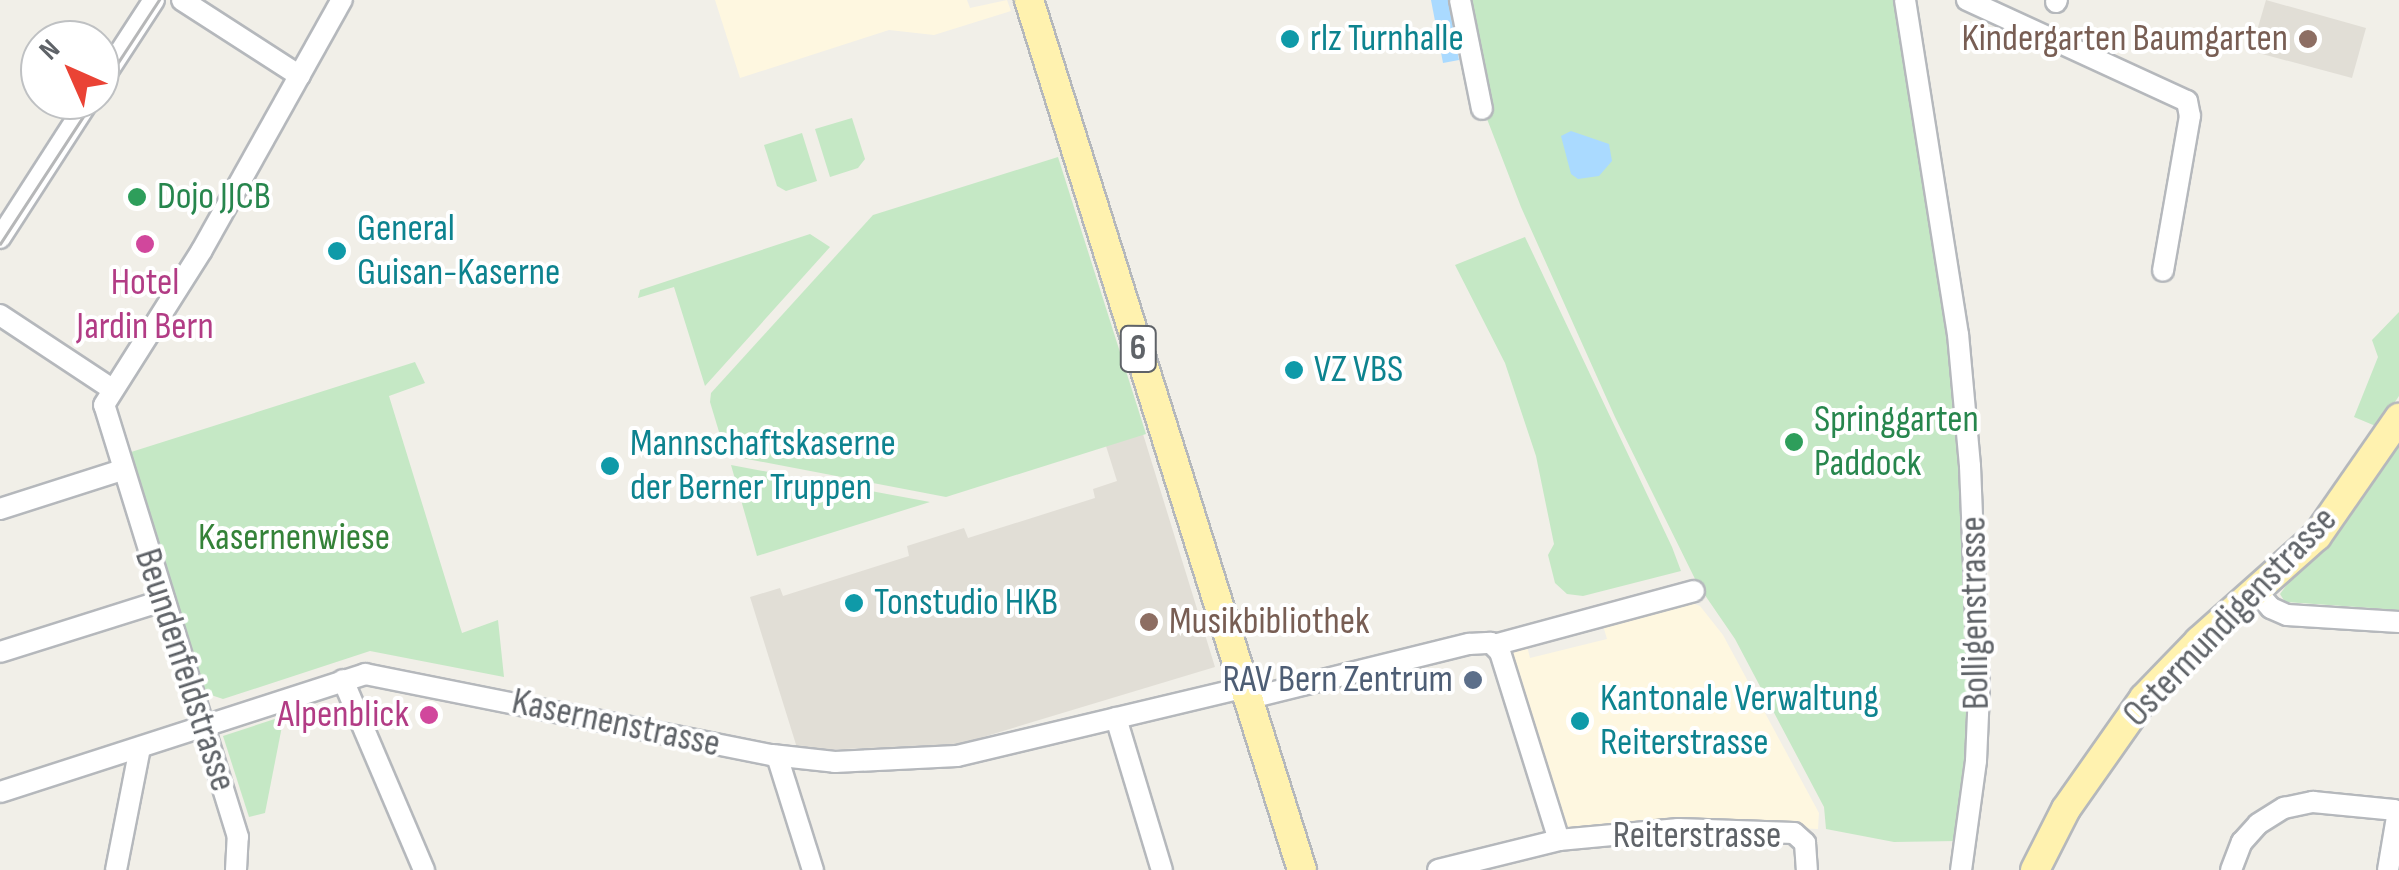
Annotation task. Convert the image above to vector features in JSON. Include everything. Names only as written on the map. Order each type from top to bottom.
[{"type":"main road","name":"6","points":[[1029,0],[1302,870]]},
{"type":"main road","name":"Ostermundigenstrasse","points":[[2034,870],[2066,808],[2144,698],[2199,641],[2257,592],[2331,519],[2399,418]]},
{"type":"street","points":[[120,52],[154,0]]},
{"type":"street","points":[[182,0],[300,76]]},
{"type":"street","points":[[0,315],[112,389],[202,250],[342,0]]},
{"type":"street","points":[[1460,0],[1482,109]]},
{"type":"street","name":"Bolligenstrasse","points":[[1906,0],[1958,334],[1971,481],[1979,692],[1976,761],[1961,870]]},
{"type":"street","points":[[1967,0],[2188,101],[2190,116],[2163,271]]},
{"type":"street","points":[[0,238],[76,120]]},
{"type":"street","name":"Beundenfeldstrasse","points":[[112,389],[104,414],[238,837],[236,870]]},
{"type":"street","points":[[0,509],[122,470]]},
{"type":"street","points":[[1245,694],[1469,644],[1494,645],[1694,591]]},
{"type":"street","points":[[2257,592],[2271,608],[2286,616],[2399,622]]},
{"type":"street","points":[[0,652],[162,601]]},
{"type":"street","name":"Reiterstrasse","points":[[1494,645],[1559,840]]},
{"type":"street","name":"Kasernenstrasse","points":[[0,792],[365,674],[777,756],[835,762],[943,759],[1116,718],[1245,694]]},
{"type":"street","points":[[343,680],[424,870]]},
{"type":"street","points":[[1116,718],[1162,870]]},
{"type":"street","points":[[116,870],[140,748]]},
{"type":"street","points":[[777,756],[813,870]]},
{"type":"street","points":[[2231,870],[2248,834],[2284,808],[2313,802],[2394,810],[2398,817],[2388,870]]},
{"type":"street","name":"Reiterstrasse","points":[[1438,870],[1559,840],[1657,829],[1790,833],[1804,840],[1806,870]]},
{"type":"shaded area","points":[[715,0],[967,0],[970,8],[1007,0],[1011,11],[934,35],[889,30],[740,78]]},
{"type":"shaded area","name":"Kindergarten Baumgarten","points":[[2266,0],[2366,28],[2352,78],[2251,51]]},
{"type":"shaded area","points":[[1143,434],[1215,667],[960,744],[798,751],[750,597],[780,588],[783,596],[909,556],[907,546],[964,528],[968,538],[1095,498],[1093,489],[1117,481],[1106,446]]},
{"type":"shaded area","points":[[1685,600],[1700,606],[1723,635],[1819,813],[1818,829],[1678,823],[1564,833],[1506,656],[1517,651],[1525,640]],"holes":[[[1602,622],[1607,639],[1530,658],[1526,642]]]},
{"type":"green space","name":"Springgarten Paddock","points":[[1462,0],[1897,0],[1951,332],[1971,616],[1968,759],[1957,841],[1894,842],[1826,829],[1824,807],[1735,639],[1698,585],[1615,417],[1521,207],[1482,106]]},
{"type":"green space","points":[[852,118],[865,159],[858,168],[830,177],[815,129]]},
{"type":"green space","points":[[802,133],[817,181],[786,191],[777,186],[764,145]]},
{"type":"green space","points":[[1058,157],[1146,434],[946,497],[726,455],[710,402],[711,393],[873,215]]},
{"type":"green space","points":[[810,234],[830,247],[705,386],[674,287],[638,298],[640,290]]},
{"type":"green space","points":[[1525,237],[1681,571],[1583,596],[1567,594],[1555,583],[1548,555],[1554,544],[1536,456],[1505,363],[1455,265]]},
{"type":"green space","points":[[2399,312],[2399,396],[2378,427],[2354,417],[2378,357],[2372,340]]},
{"type":"green space","name":"Kasernenwiese","points":[[415,362],[425,383],[389,396],[462,633],[498,620],[504,677],[370,651],[223,699],[211,695],[204,688],[128,453]]},
{"type":"green space","points":[[2399,434],[2399,610],[2285,602],[2280,594],[2289,582],[2287,579]]},
{"type":"green space","points":[[731,465],[930,502],[757,556]]},
{"type":"green space","points":[[284,716],[265,813],[249,817],[223,736]]},
{"type":"water","points":[[1431,0],[1448,0],[1459,60],[1443,63]]},
{"type":"water","points":[[1571,131],[1609,144],[1612,161],[1599,176],[1578,179],[1571,174],[1561,136]]},
{"type":"tram line","points":[[120,59],[159,0]]},
{"type":"tram line","points":[[0,244],[81,120]]},
{"type":"place","name":"rlz Turnhalle","points":[[1290,39]]},
{"type":"place","name":"Kindergarten Baumgarten","points":[[2308,39]]},
{"type":"place","name":"Dojo JJCB","points":[[137,197]]},
{"type":"place","name":"Hotel Jardin Bern","points":[[145,244]]},
{"type":"place","name":"General Guisan-Kaserne","points":[[337,251]]},
{"type":"place","name":"VZ VBS","points":[[1294,370]]},
{"type":"place","name":"Springgarten Paddock","points":[[1794,442]]},
{"type":"place","name":"Mannschaftskaserne der Berner Truppen","points":[[610,466]]},
{"type":"place","name":"Tonstudio HKB","points":[[854,603]]},
{"type":"place","name":"Musikbibliothek","points":[[1149,622]]},
{"type":"place","name":"RAV Bern Zentrum","points":[[1473,680]]},
{"type":"place","name":"Alpenblick","points":[[429,715]]},
{"type":"place","name":"Kantonale Verwaltung Reiterstrasse","points":[[1580,721]]}]
